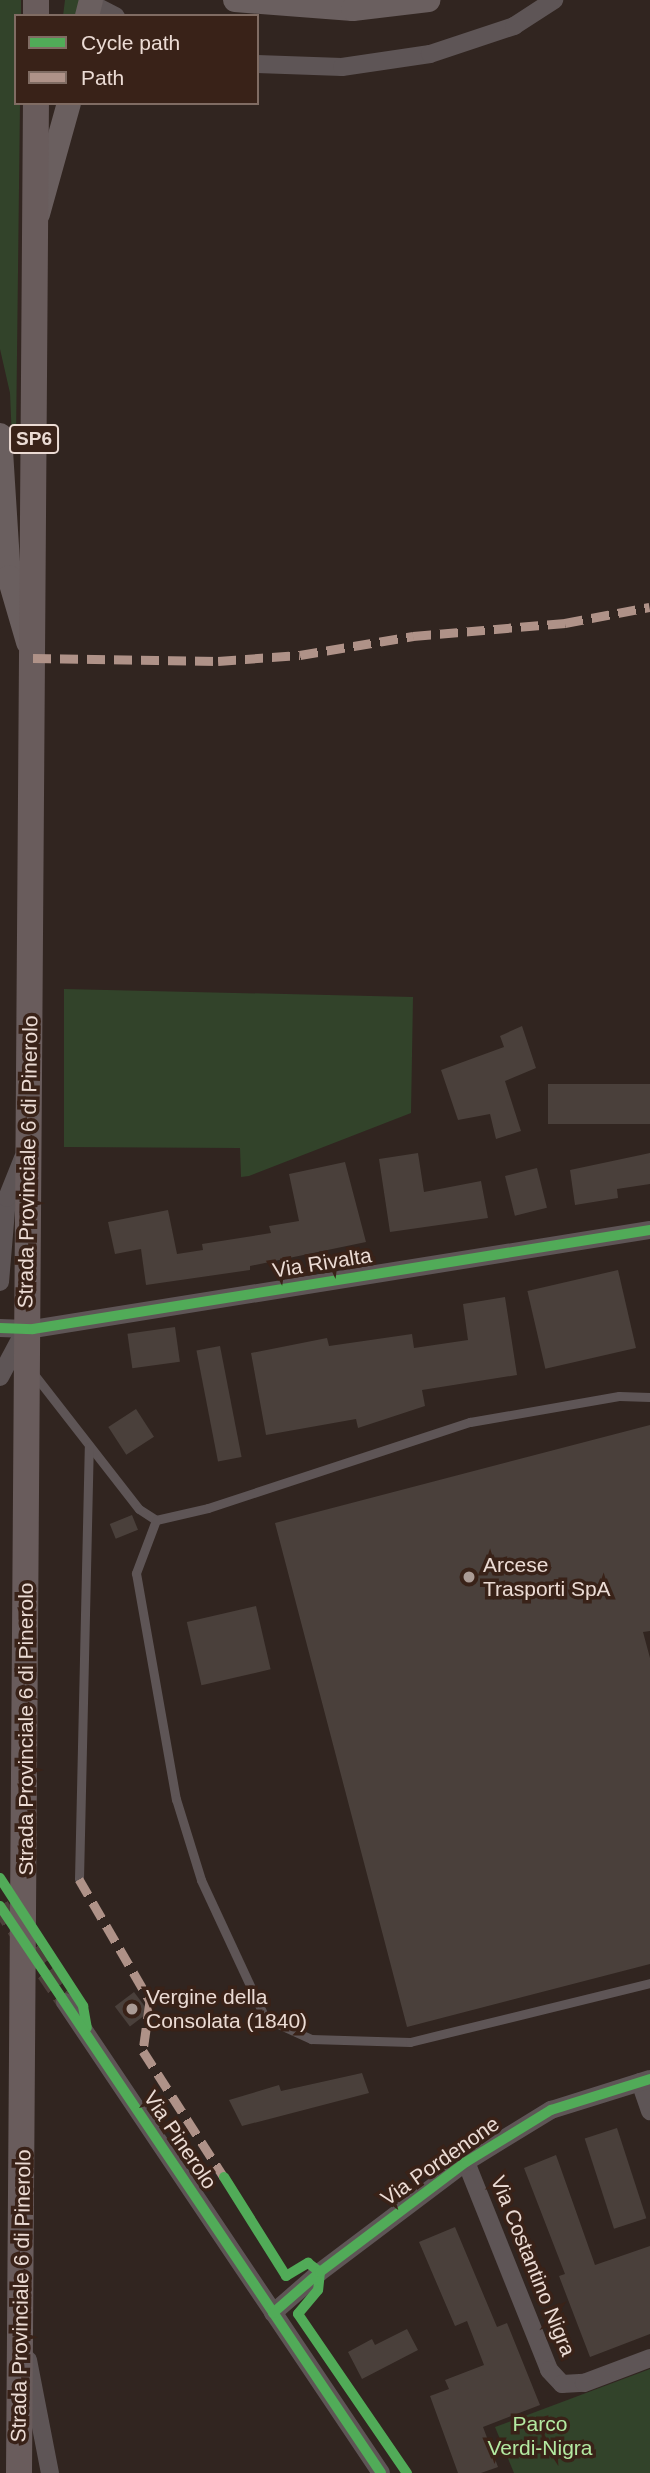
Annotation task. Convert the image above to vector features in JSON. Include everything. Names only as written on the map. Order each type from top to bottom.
[{"type":"main road","points":[[235,0],[353,9],[428,0]]},
{"type":"main road","name":"Strada Provinciale 6 di Pinerolo","points":[[19,2473],[27,1662],[25,1364],[12,1329],[29,1145],[36,105]]},
{"type":"main road","points":[[35,221],[60,150],[69,105]]},
{"type":"main road","points":[[0,435],[9,577],[33,658]]},
{"type":"street","points":[[259,64],[342,67],[430,54],[514,26],[554,0]]},
{"type":"street","points":[[89,6],[111,14]]},
{"type":"street","points":[[0,1282],[7,1198],[29,1145]]},
{"type":"street","name":"Via Rivalta","points":[[12,1329],[650,1230]]},
{"type":"street","points":[[0,1377],[12,1329]]},
{"type":"street","name":"Via Pinerolo","points":[[65,2002],[381,2473]]},
{"type":"street","points":[[645,2080],[650,2111]]},
{"type":"street","name":"Via Pordenone","points":[[273,2313],[320,2272],[466,2162],[551,2110],[645,2080]]},
{"type":"street","name":"Via Costantino Nigra","points":[[466,2162],[549,2370],[562,2384],[584,2383],[650,2358]]},
{"type":"street","points":[[21,2321],[50,2473]]},
{"type":"lane","points":[[25,1364],[139,1509],[156,1520],[208,1508],[470,1422],[619,1396],[650,1397]]},
{"type":"lane","points":[[79,1879],[89,1446]]},
{"type":"lane","points":[[156,1520],[136,1573],[176,1798],[201,1880],[265,2018],[311,2039],[410,2042],[650,1983]]},
{"type":"green space","points":[[0,0],[21,0],[21,14],[14,14],[14,105],[20,105],[16,438],[12,440],[10,393],[0,349]]},
{"type":"green space","points":[[65,0],[82,0],[79,14],[63,14]]},
{"type":"green space","points":[[64,989],[413,997],[411,1113],[241,1177],[240,1148],[64,1147]]},
{"type":"green space","name":"Parco Verdi-Nigra","points":[[650,2369],[650,2473],[514,2473],[495,2427]]},
{"type":"building","points":[[522,1026],[536,1068],[505,1081],[521,1131],[496,1139],[490,1114],[458,1120],[441,1070],[504,1047],[500,1036]]},
{"type":"building","points":[[548,1084],[650,1084],[650,1124],[548,1124]]},
{"type":"building","points":[[418,1153],[424,1192],[481,1181],[488,1218],[390,1232],[379,1159]]},
{"type":"building","points":[[650,1153],[650,1184],[617,1189],[618,1198],[575,1205],[570,1170]]},
{"type":"building","points":[[345,1162],[366,1242],[250,1266],[250,1270],[146,1285],[141,1249],[115,1254],[108,1222],[168,1210],[177,1254],[203,1250],[202,1244],[271,1233],[269,1226],[299,1221],[289,1174]]},
{"type":"building","points":[[537,1168],[547,1208],[515,1216],[505,1176]]},
{"type":"building","points":[[618,1270],[636,1348],[545,1369],[527,1291]]},
{"type":"building","points":[[505,1297],[517,1375],[422,1390],[425,1406],[358,1428],[356,1419],[266,1435],[251,1353],[327,1338],[329,1346],[412,1334],[414,1348],[468,1340],[463,1304]]},
{"type":"building","points":[[175,1327],[180,1362],[132,1368],[127,1334]]},
{"type":"building","points":[[220,1346],[242,1457],[218,1462],[196,1351]]},
{"type":"building","points":[[136,1409],[154,1437],[126,1455],[108,1427]]},
{"type":"building","points":[[650,1425],[650,1631],[643,1632],[650,1658],[650,1964],[407,2027],[275,1523]]},
{"type":"building","points":[[132,1515],[138,1530],[116,1539],[110,1524]]},
{"type":"building","points":[[256,1606],[271,1669],[201,1685],[187,1622]]},
{"type":"building","name":"Vergine della Consolata (1840)","points":[[134,1992],[149,2012],[130,2026],[115,2006]]},
{"type":"building","points":[[362,2073],[369,2093],[242,2126],[229,2100],[279,2085],[281,2091]]},
{"type":"building","points":[[617,2128],[646,2218],[614,2229],[585,2139]]},
{"type":"building","points":[[556,2155],[595,2265],[650,2246],[650,2334],[590,2357],[559,2276],[565,2274],[524,2168]]},
{"type":"building","points":[[455,2227],[497,2327],[507,2323],[540,2405],[483,2427],[498,2467],[481,2473],[458,2473],[430,2396],[449,2389],[445,2380],[484,2365],[467,2321],[455,2326],[419,2242]]},
{"type":"building","points":[[407,2329],[418,2350],[362,2379],[348,2352],[372,2339],[375,2345]]},
{"type":"tunnel","points":[[0,1906],[65,2002]]},
{"type":"marked path","points":[[33,658],[218,661],[300,655],[413,636],[565,623],[650,607]]},
{"type":"marked path","points":[[79,1879],[150,2001],[143,2051],[224,2177]]},
{"type":"cycle path","points":[[0,1328],[33,1329],[650,1230]]},
{"type":"cycle path","points":[[0,1878],[83,2006],[87,2028]]},
{"type":"cycle path","points":[[0,1906],[381,2473]]},
{"type":"cycle path","points":[[273,2313],[320,2272],[466,2162],[551,2110],[650,2079]]},
{"type":"cycle path","points":[[224,2177],[286,2276],[308,2263],[320,2272],[318,2290],[298,2314],[407,2473]]},
{"type":"place","name":"Arcese Trasporti SpA","points":[[469,1577]]},
{"type":"place","name":"Vergine della Consolata (1840)","points":[[132,2009]]}]
